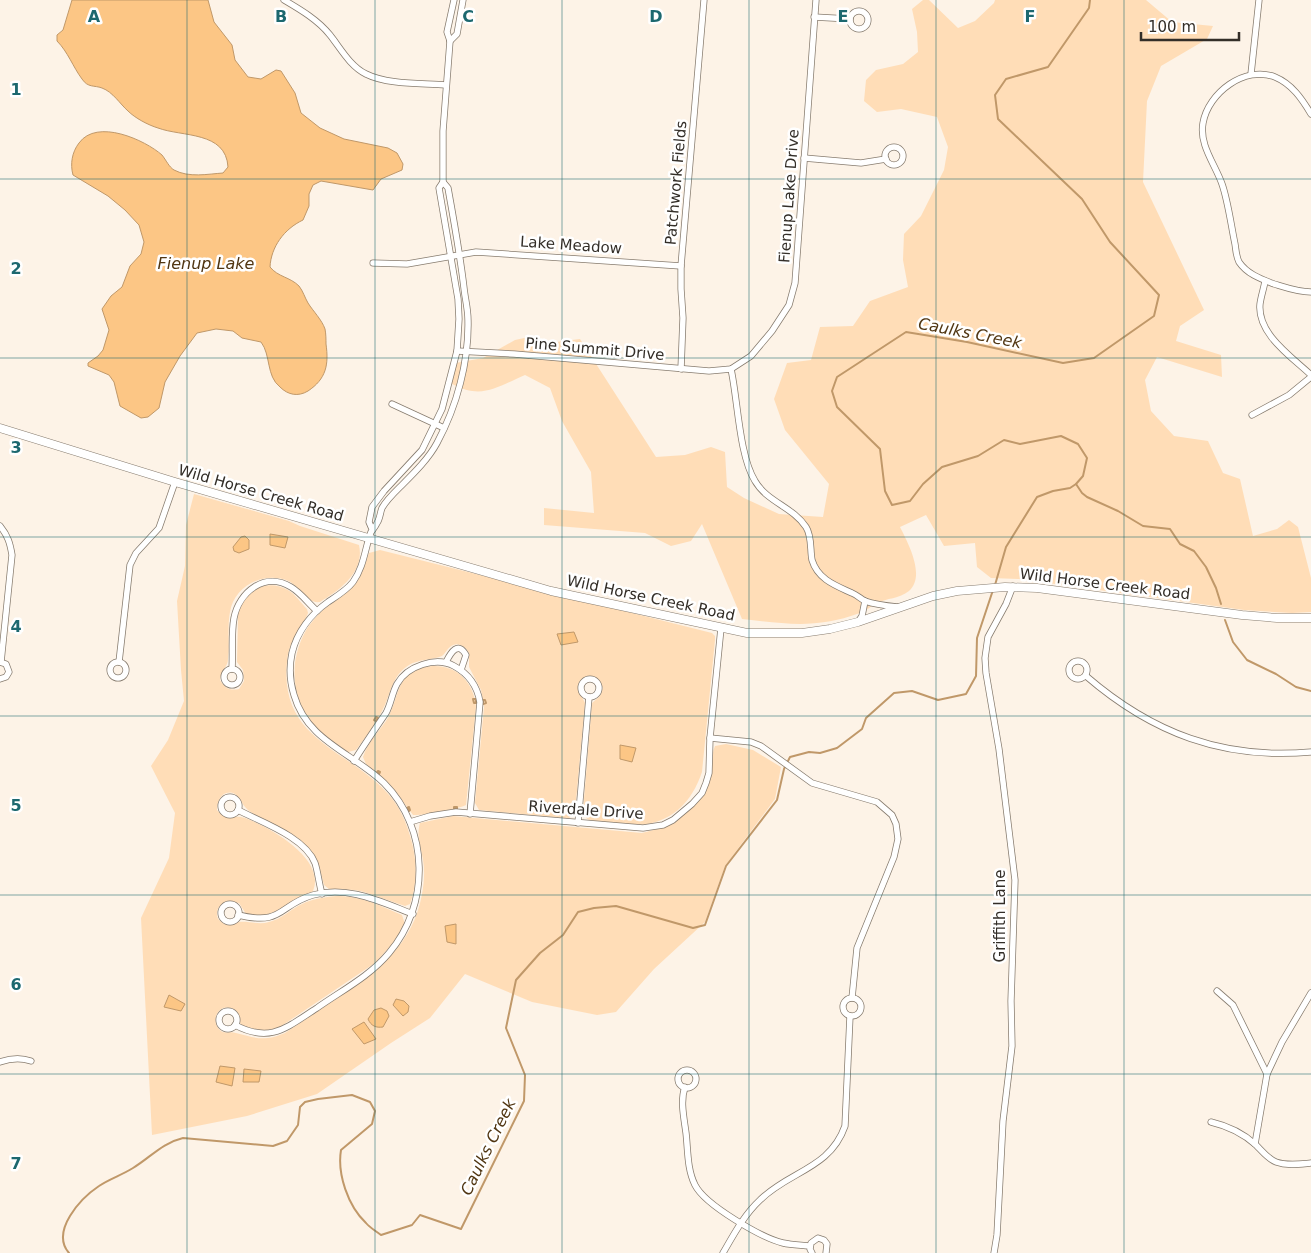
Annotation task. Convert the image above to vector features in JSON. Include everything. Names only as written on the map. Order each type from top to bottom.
[{"type":"main road","name":"Wild Horse Creek Road","points":[[0,428],[175,482],[551,591],[747,633],[802,634],[858,622],[933,596],[976,588],[1009,587],[1038,588],[1242,615],[1311,618]]},
{"type":"street","points":[[284,0],[310,16],[329,34],[349,61],[365,74],[380,79],[446,85]]},
{"type":"street","points":[[372,529],[369,522],[372,507],[384,491],[422,450],[435,424],[448,392],[456,351],[459,319],[458,299],[439,188],[442,182],[443,131],[450,41],[447,32],[454,0]]},
{"type":"street","points":[[450,41],[457,34],[462,0]]},
{"type":"street","name":"Patchwork Fields","points":[[681,369],[683,318],[682,266],[704,0]]},
{"type":"street","name":"Fienup Lake Drive","points":[[731,369],[751,356],[790,305],[795,283],[816,0]]},
{"type":"street","points":[[1251,74],[1259,0]]},
{"type":"street","points":[[814,17],[850,19]]},
{"type":"street","points":[[1311,114],[1297,92],[1284,82],[1274,76],[1251,74],[1226,86],[1218,93],[1202,124],[1203,140],[1223,187],[1238,261],[1253,276],[1300,292],[1311,292]]},
{"type":"street","points":[[804,158],[861,163],[886,160]]},
{"type":"street","points":[[235,1025],[256,1034],[270,1034],[283,1030],[374,968],[400,940],[413,914],[420,868],[419,853],[410,822],[400,803],[383,783],[318,734],[307,723],[300,711],[292,688],[291,669],[292,651],[302,629],[316,611],[346,590],[355,579],[364,558],[372,529],[377,524],[382,507],[435,446],[453,409],[467,352],[468,319],[460,254],[448,188],[442,182]]},
{"type":"street","name":"Lake Meadow","points":[[373,263],[407,264],[476,252],[682,266]]},
{"type":"street","points":[[1252,415],[1289,395],[1311,376],[1272,338],[1264,324],[1260,306],[1266,281]]},
{"type":"street","name":"Pine Summit Drive","points":[[456,351],[709,371],[731,369]]},
{"type":"street","points":[[731,369],[748,464],[756,482],[774,501],[796,514],[807,529],[813,562],[823,578],[836,587],[854,593],[865,601],[899,607]]},
{"type":"street","points":[[392,404],[444,428]]},
{"type":"street","points":[[119,662],[130,565],[136,553],[159,528],[175,482]]},
{"type":"street","points":[[0,526],[7,534],[12,555],[0,662],[8,666],[9,672],[6,677],[0,679]]},
{"type":"street","points":[[232,669],[233,621],[240,601],[250,589],[263,582],[279,582],[292,588],[316,611]]},
{"type":"street","name":"Griffith Lane","points":[[994,1253],[997,1235],[1003,1121],[1012,1046],[1011,1001],[1014,880],[1001,768],[985,658],[988,637],[1006,604],[1009,587]]},
{"type":"street","points":[[858,622],[862,616],[865,601]]},
{"type":"street","name":"Riverdale Drive","points":[[410,822],[430,816],[456,812],[643,828],[664,825],[674,820],[692,804],[704,788],[709,773],[710,738],[721,628]]},
{"type":"street","points":[[446,662],[453,650],[462,650],[466,658],[461,670]]},
{"type":"street","points":[[354,761],[387,710],[400,679],[420,665],[446,662],[461,670],[475,684],[480,702],[470,814]]},
{"type":"street","points":[[1086,676],[1120,705],[1162,728],[1204,743],[1236,751],[1289,754],[1311,752]]},
{"type":"street","points":[[578,823],[589,697]]},
{"type":"street","points":[[710,738],[751,742],[761,746],[812,783],[877,802],[892,815],[898,831],[894,857],[857,948],[852,998]]},
{"type":"street","points":[[238,810],[292,837],[305,848],[315,862],[322,894]]},
{"type":"street","points":[[238,916],[256,919],[270,918],[313,895],[339,892],[364,895],[413,914]]},
{"type":"street","points":[[1217,991],[1233,1004],[1267,1074]]},
{"type":"street","points":[[1255,1144],[1267,1074],[1282,1042],[1311,993]]},
{"type":"street","points":[[852,998],[860,1002],[861,1008],[856,1016],[850,1016],[845,1014],[842,1006],[844,1001],[852,998]]},
{"type":"street","points":[[723,1253],[740,1223],[760,1200],[770,1191],[827,1155],[838,1142],[845,1126],[850,1016]]},
{"type":"street","points":[[0,1062],[11,1058],[24,1058],[31,1061]]},
{"type":"street","points":[[685,1087],[683,1107],[691,1176],[698,1190],[710,1201],[752,1230],[783,1243],[810,1246]]},
{"type":"street","points":[[1211,1122],[1229,1126],[1255,1144],[1270,1159],[1276,1162],[1289,1165],[1311,1163]]},
{"type":"street","points":[[810,1246],[815,1239],[824,1240],[828,1247],[826,1253]]},
{"type":"street","points":[[810,1246],[812,1253]]},
{"type":"shaded area","points":[[923,0],[929,0],[958,28],[975,21],[995,0],[1146,0],[1172,22],[1213,26],[1207,39],[1161,66],[1147,101],[1143,182],[1204,310],[1180,326],[1176,341],[1221,355],[1222,377],[1157,357],[1145,380],[1151,411],[1174,436],[1208,441],[1223,473],[1240,479],[1253,536],[1277,529],[1289,520],[1298,527],[1311,578],[1311,612],[1292,613],[1244,610],[1019,579],[991,578],[977,567],[975,543],[944,546],[926,515],[900,527],[911,550],[916,568],[914,585],[905,594],[877,603],[860,613],[829,621],[788,624],[742,619],[702,524],[691,541],[671,546],[645,533],[544,525],[544,508],[594,513],[591,472],[562,421],[550,388],[525,375],[498,387],[481,391],[463,389],[452,384],[450,364],[483,358],[515,340],[529,337],[548,343],[580,339],[656,457],[685,455],[711,447],[725,452],[727,487],[744,498],[779,514],[823,517],[829,484],[785,430],[774,399],[787,363],[811,360],[820,327],[853,326],[870,301],[908,287],[903,260],[904,234],[921,216],[944,170],[948,147],[937,117],[901,109],[877,112],[864,101],[866,80],[876,70],[903,64],[918,52],[917,32],[912,9]]},
{"type":"shaded area","points":[[194,494],[289,521],[359,545],[360,555],[355,572],[343,586],[320,602],[310,600],[291,582],[277,578],[258,580],[243,589],[237,595],[230,612],[228,662],[220,680],[226,687],[233,690],[239,689],[244,681],[243,670],[237,662],[238,615],[240,607],[249,594],[263,586],[271,585],[280,586],[296,596],[308,613],[288,654],[287,689],[294,710],[306,727],[320,741],[374,780],[394,801],[409,833],[416,869],[410,904],[405,906],[364,892],[329,889],[324,885],[318,865],[311,853],[298,838],[250,811],[235,794],[229,792],[223,795],[217,807],[221,814],[227,817],[241,817],[256,822],[282,837],[305,857],[312,869],[315,881],[312,893],[272,913],[264,915],[246,914],[239,903],[227,901],[217,910],[218,919],[221,922],[228,925],[239,922],[269,922],[278,919],[306,902],[345,896],[361,899],[402,915],[405,924],[395,941],[375,963],[280,1027],[271,1030],[248,1029],[240,1023],[239,1015],[236,1011],[228,1007],[220,1010],[216,1015],[218,1028],[224,1032],[234,1032],[260,1038],[271,1038],[285,1033],[367,977],[392,954],[411,928],[422,894],[424,873],[419,837],[420,823],[453,816],[642,833],[676,820],[694,805],[707,785],[711,773],[715,746],[726,744],[753,750],[781,767],[775,799],[725,866],[705,922],[654,969],[616,1012],[597,1015],[532,1002],[465,974],[430,1018],[317,1094],[247,1116],[152,1135],[141,918],[169,858],[175,813],[151,766],[168,740],[184,701],[177,601],[185,566],[186,525]]},
{"type":"shaded area","points":[[380,550],[712,633],[715,636],[715,640],[702,772],[698,783],[686,802],[670,816],[649,824],[619,824],[586,818],[583,811],[592,703],[600,696],[603,688],[598,679],[587,676],[579,682],[578,689],[585,703],[575,812],[569,818],[565,818],[479,810],[475,803],[484,707],[481,690],[469,667],[469,653],[463,646],[458,644],[450,647],[442,656],[413,663],[403,669],[395,680],[379,716],[356,750],[348,752],[324,736],[307,716],[297,692],[295,663],[298,649],[308,627],[317,616],[355,584],[369,553]]},
{"type":"shaded area","points":[[432,666],[449,668],[463,677],[475,698],[476,707],[466,805],[413,815],[392,787],[366,764],[363,757],[368,746],[389,716],[398,691],[406,677],[412,672]]},
{"type":"water","name":"Fienup Lake","points":[[72,0],[208,0],[214,22],[232,45],[235,60],[248,77],[261,79],[276,70],[281,71],[295,93],[301,113],[320,128],[344,139],[388,148],[397,153],[403,164],[402,170],[381,179],[373,190],[321,181],[313,185],[309,194],[309,206],[303,220],[284,234],[273,252],[270,267],[299,286],[325,329],[327,359],[325,371],[319,382],[308,391],[297,394],[283,390],[270,371],[266,353],[261,342],[242,338],[233,331],[216,329],[197,333],[180,356],[165,382],[159,408],[148,417],[141,418],[120,406],[114,382],[109,375],[88,366],[88,363],[103,350],[109,330],[102,309],[111,296],[122,287],[130,266],[141,254],[144,242],[139,225],[125,210],[108,196],[73,175],[72,158],[79,143],[87,136],[97,132],[109,132],[121,134],[144,143],[162,155],[172,169],[186,174],[223,173],[228,167],[225,155],[220,147],[211,141],[154,127],[131,114],[106,90],[84,82],[57,41],[57,35],[63,30]]},
{"type":"water","points":[[270,534],[288,537],[285,548],[270,545]]},
{"type":"water","points":[[245,536],[249,540],[249,549],[239,553],[234,551],[233,547],[241,537]]},
{"type":"water","points":[[574,632],[578,642],[561,645],[557,634]]},
{"type":"water","points":[[620,745],[636,748],[632,762],[620,759]]},
{"type":"water","points":[[456,924],[456,944],[447,942],[445,926]]},
{"type":"water","points":[[169,995],[185,1004],[181,1011],[164,1007]]},
{"type":"water","points":[[396,999],[404,1001],[409,1006],[408,1012],[403,1016],[393,1005]]},
{"type":"water","points":[[381,1008],[387,1011],[389,1016],[383,1027],[376,1027],[368,1019],[374,1010]]},
{"type":"water","points":[[364,1022],[376,1039],[364,1044],[352,1029]]},
{"type":"water","points":[[220,1066],[235,1068],[232,1086],[216,1082]]},
{"type":"water","points":[[244,1069],[261,1071],[259,1082],[243,1082]]},
{"type":"waterway","name":"Caulks Creek","points":[[995,585],[1006,547],[1037,497],[1053,491],[1070,488],[1083,476],[1087,458],[1078,444],[1061,436],[1020,444],[1004,440],[978,456],[942,467],[923,484],[910,501],[892,505],[885,491],[880,449],[837,407],[832,391],[837,377],[906,332],[967,342],[1063,363],[1094,358],[1154,316],[1159,295],[1110,242],[1082,199],[998,119],[995,95],[1006,79],[1048,67],[1089,8],[1090,0]]},
{"type":"waterway","points":[[1076,484],[1087,497],[1118,511],[1143,526],[1170,529],[1180,544],[1194,551],[1206,567],[1221,604]]},
{"type":"waterway","name":"Caulks Creek","points":[[69,1253],[64,1244],[65,1225],[84,1198],[99,1186],[133,1168],[169,1143],[183,1138],[273,1146],[287,1141],[298,1125],[300,1107],[305,1102],[352,1095],[370,1102],[375,1111],[372,1124],[341,1150],[342,1179],[349,1199],[360,1216],[381,1235],[412,1225],[420,1215],[461,1229],[524,1101],[525,1075],[506,1028],[516,980],[540,953],[563,935],[578,912],[616,906],[693,928],[705,925],[726,866],[777,800],[784,769],[790,757],[809,752],[820,753],[837,748],[862,729],[866,718],[894,693],[912,691],[938,700],[966,694],[976,676],[977,638],[993,590]]},
{"type":"waterway","points":[[1225,620],[1233,642],[1247,660],[1276,674],[1296,687],[1311,691]]},
{"type":"waterway","points":[[473,699],[476,699],[476,703],[474,703],[473,699]]},
{"type":"waterway","points":[[483,700],[485,700],[486,703],[483,704],[483,700]]},
{"type":"waterway","points":[[376,717],[378,718],[376,721],[374,720],[376,717]]},
{"type":"waterway","points":[[378,771],[380,772],[379,774],[377,772],[378,771]]},
{"type":"waterway","points":[[409,807],[410,810],[409,811],[407,808],[409,807]]},
{"type":"waterway","points":[[454,807],[457,807],[457,809],[454,809],[454,807]]}]
